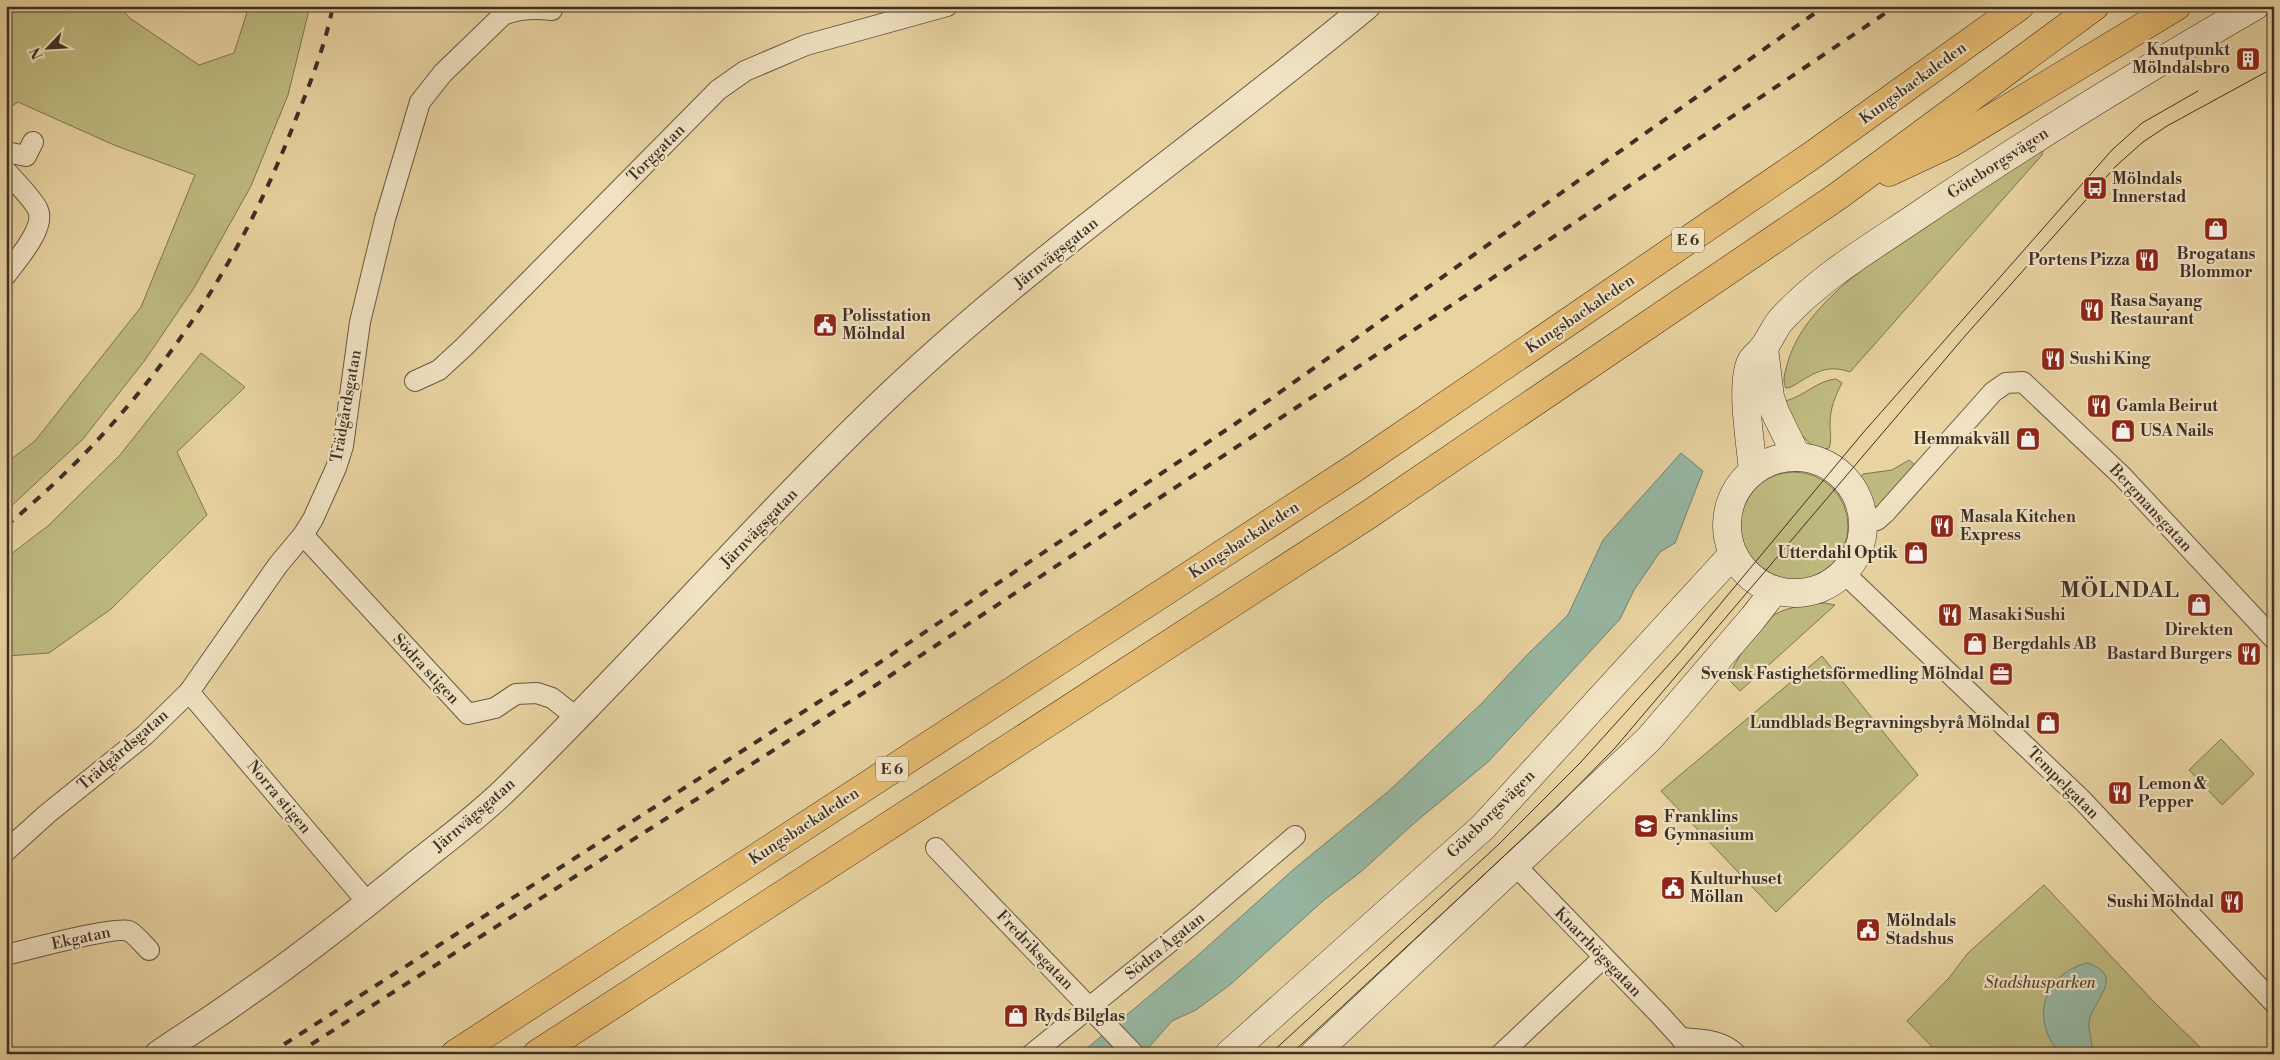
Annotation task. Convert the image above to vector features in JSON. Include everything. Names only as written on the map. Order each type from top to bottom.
[{"type":"highway","name":"Kungsbackaleden","points":[[455,1054],[1353,469],[1812,156],[2020,6]]},
{"type":"highway","points":[[537,1054],[1368,515],[1838,196],[2095,6]]},
{"type":"highway","points":[[1838,196],[1951,143],[2177,6]]},
{"type":"main road","name":"Göteborgsvägen","points":[[1753,471],[1747,381],[1751,362],[1764,348],[1780,321],[1801,300],[1820,283],[1863,252],[2004,157],[2255,6]]},
{"type":"main road","points":[[1764,348],[1770,397],[1775,412],[1797,457]]},
{"type":"main road","points":[[1797,457],[1807,458],[1826,465],[1844,478],[1858,500],[1863,522],[1859,549],[1844,573],[1827,586],[1796,594],[1774,591],[1751,577],[1738,564],[1727,532],[1729,509],[1738,488],[1753,471],[1774,460],[1797,457]]},
{"type":"main road","name":"Göteborgsvägen","points":[[1229,1054],[1483,827],[1733,554]]},
{"type":"main road","points":[[1314,1054],[1649,739],[1774,591]]},
{"type":"street","name":"Torggatan","points":[[415,381],[439,370],[465,346],[718,90],[745,71],[806,46],[947,6]]},
{"type":"street","name":"Järnvägsgatan","points":[[158,1054],[239,1000],[368,903],[495,799],[769,517],[904,382],[1047,258],[1263,91],[1367,6]]},
{"type":"street","name":"Trädgårdsgatan","points":[[6,851],[47,814],[145,735],[189,692],[278,565],[303,535],[321,505],[343,446],[360,322],[385,219],[420,102],[443,73],[504,15],[515,10],[538,8],[552,10]]},
{"type":"street","points":[[6,152],[26,156],[32,142]]},
{"type":"street","points":[[6,171],[39,211],[39,225],[32,240],[6,275]]},
{"type":"street","name":"Bergmansgatan","points":[[1863,522],[1877,520],[1886,513],[1994,392],[2006,384],[2023,382],[2122,476],[2274,639]]},
{"type":"street","name":"Södra stigen","points":[[303,535],[468,714],[495,708],[516,694],[537,693],[552,698],[576,717]]},
{"type":"street","name":"Tempelgatan","points":[[1844,573],[2082,800],[2274,1003]]},
{"type":"street","name":"Norra stigen","points":[[189,692],[368,903]]},
{"type":"street","name":"Södra Ågatan","points":[[1032,1054],[1095,1013],[1192,924],[1295,836]]},
{"type":"street","name":"Fredriksgatan","points":[[936,848],[1134,1054]]},
{"type":"street","name":"Knarrhögsgatan","points":[[1516,866],[1686,1046],[1713,1041],[1731,1049],[1736,1054]]},
{"type":"street","name":"Ekgatan","points":[[6,955],[71,939],[120,930],[129,932],[149,950]]},
{"type":"street","points":[[1500,1054],[1603,958]]},
{"type":"green space","points":[[6,6],[118,6],[131,19],[199,65],[234,53],[249,6],[310,6],[288,95],[251,186],[194,288],[145,360],[83,439],[6,511],[6,463],[35,441],[141,307],[195,175],[114,145],[18,102],[6,110]]},
{"type":"green space","points":[[2044,148],[2042,155],[1850,372],[1833,369],[1826,370],[1786,388],[1784,383],[1785,374],[1796,341],[1811,318],[1830,297],[1852,278],[1900,243]]},
{"type":"green space","points":[[201,353],[245,387],[177,452],[207,515],[111,609],[49,653],[6,656],[6,558],[49,525],[120,455]]},
{"type":"green space","points":[[1836,379],[1842,383],[1831,413],[1830,445],[1829,448],[1820,450],[1802,435],[1785,401],[1823,382]]},
{"type":"green space","points":[[1909,460],[1916,466],[1876,512],[1871,511],[1864,489],[1859,481],[1863,474],[1892,470]]},
{"type":"green space","points":[[1794,472],[1815,476],[1832,488],[1844,505],[1848,526],[1844,547],[1832,564],[1815,576],[1794,580],[1773,576],[1756,564],[1744,547],[1740,526],[1744,505],[1756,488],[1773,476]]},
{"type":"green space","points":[[1825,603],[1835,605],[1740,691],[1727,678],[1746,645],[1763,623],[1787,609]]},
{"type":"green space","points":[[1822,656],[1918,775],[1776,912],[1661,791]]},
{"type":"green space","points":[[2221,739],[2254,774],[2222,805],[2189,770]]},
{"type":"green space","name":"Stadshusparken","points":[[2044,885],[2156,1004],[2207,1054],[1939,1054],[1907,1021],[1949,978],[1968,953]]},
{"type":"shaded area","points":[[1681,453],[1703,471],[1675,543],[1660,552],[1634,590],[1620,619],[1489,761],[1412,825],[1363,870],[1323,901],[1231,984],[1196,1010],[1172,1021],[1143,1054],[1080,1054],[1196,957],[1294,869],[1390,790],[1482,703],[1568,615],[1603,540]]},
{"type":"shaded area","points":[[2088,963],[2105,975],[2106,982],[2091,1014],[2089,1023],[2092,1043],[2090,1054],[2061,1054],[2051,1041],[2045,1027],[2044,1013],[2046,1000],[2051,987],[2060,977],[2073,968]]},
{"type":"tram line","points":[[1291,1054],[1558,806],[1614,749],[1965,336],[2116,166],[2143,142],[2167,126],[2266,72]]},
{"type":"tram line","points":[[1270,1054],[1497,846],[1580,763],[1682,650],[1862,434],[2112,150],[2142,123],[2198,91]]},
{"type":"railway","points":[[6,526],[54,484],[98,439],[139,392],[177,343],[212,291],[243,236],[270,180],[312,79],[326,36],[333,6]]},
{"type":"railway","points":[[269,1054],[867,671],[1235,424],[1825,6]]},
{"type":"railway","points":[[296,1054],[876,685],[1485,283],[1896,6]]},
{"type":"place","name":"Knutpunkt Mölndalsbro","points":[[2248,59]]},
{"type":"place","name":"Mölndals Innerstad","points":[[2095,188]]},
{"type":"place","name":"Brogatans Blommor","points":[[2216,229]]},
{"type":"place","name":"Portens Pizza","points":[[2147,260]]},
{"type":"place","name":"Rasa Sayang Restaurant","points":[[2092,310]]},
{"type":"place","name":"Polisstation Mölndal","points":[[825,325]]},
{"type":"place","name":"Sushi King","points":[[2053,359]]},
{"type":"place","name":"Gamla Beirut","points":[[2099,406]]},
{"type":"place","name":"USA Nails","points":[[2123,431]]},
{"type":"place","name":"Hemmakväll","points":[[2028,439]]},
{"type":"place","name":"Masala Kitchen Express","points":[[1942,526]]},
{"type":"place","name":"Utterdahl Optik","points":[[1916,553]]},
{"type":"place","name":"Direkten","points":[[2199,605]]},
{"type":"place","name":"Masaki Sushi","points":[[1950,615]]},
{"type":"place","name":"Bergdahls AB","points":[[1975,644]]},
{"type":"place","name":"Bastard Burgers","points":[[2249,654]]},
{"type":"place","name":"Svensk Fastighetsförmedling Mölndal","points":[[2001,674]]},
{"type":"place","name":"Lundblads Begravningsbyrå Mölndal","points":[[2048,723]]},
{"type":"place","name":"Lemon & Pepper","points":[[2120,793]]},
{"type":"place","name":"Franklins Gymnasium","points":[[1646,826]]},
{"type":"place","name":"Kulturhuset Möllan","points":[[1673,888]]},
{"type":"place","name":"Sushi Mölndal","points":[[2232,902]]},
{"type":"place","name":"Mölndals Stadshus","points":[[1868,930]]},
{"type":"place","name":"Ryds Bilglas","points":[[1016,1016]]},
{"type":"district","name":"MÖLNDAL","points":[[2120,591]]}]
